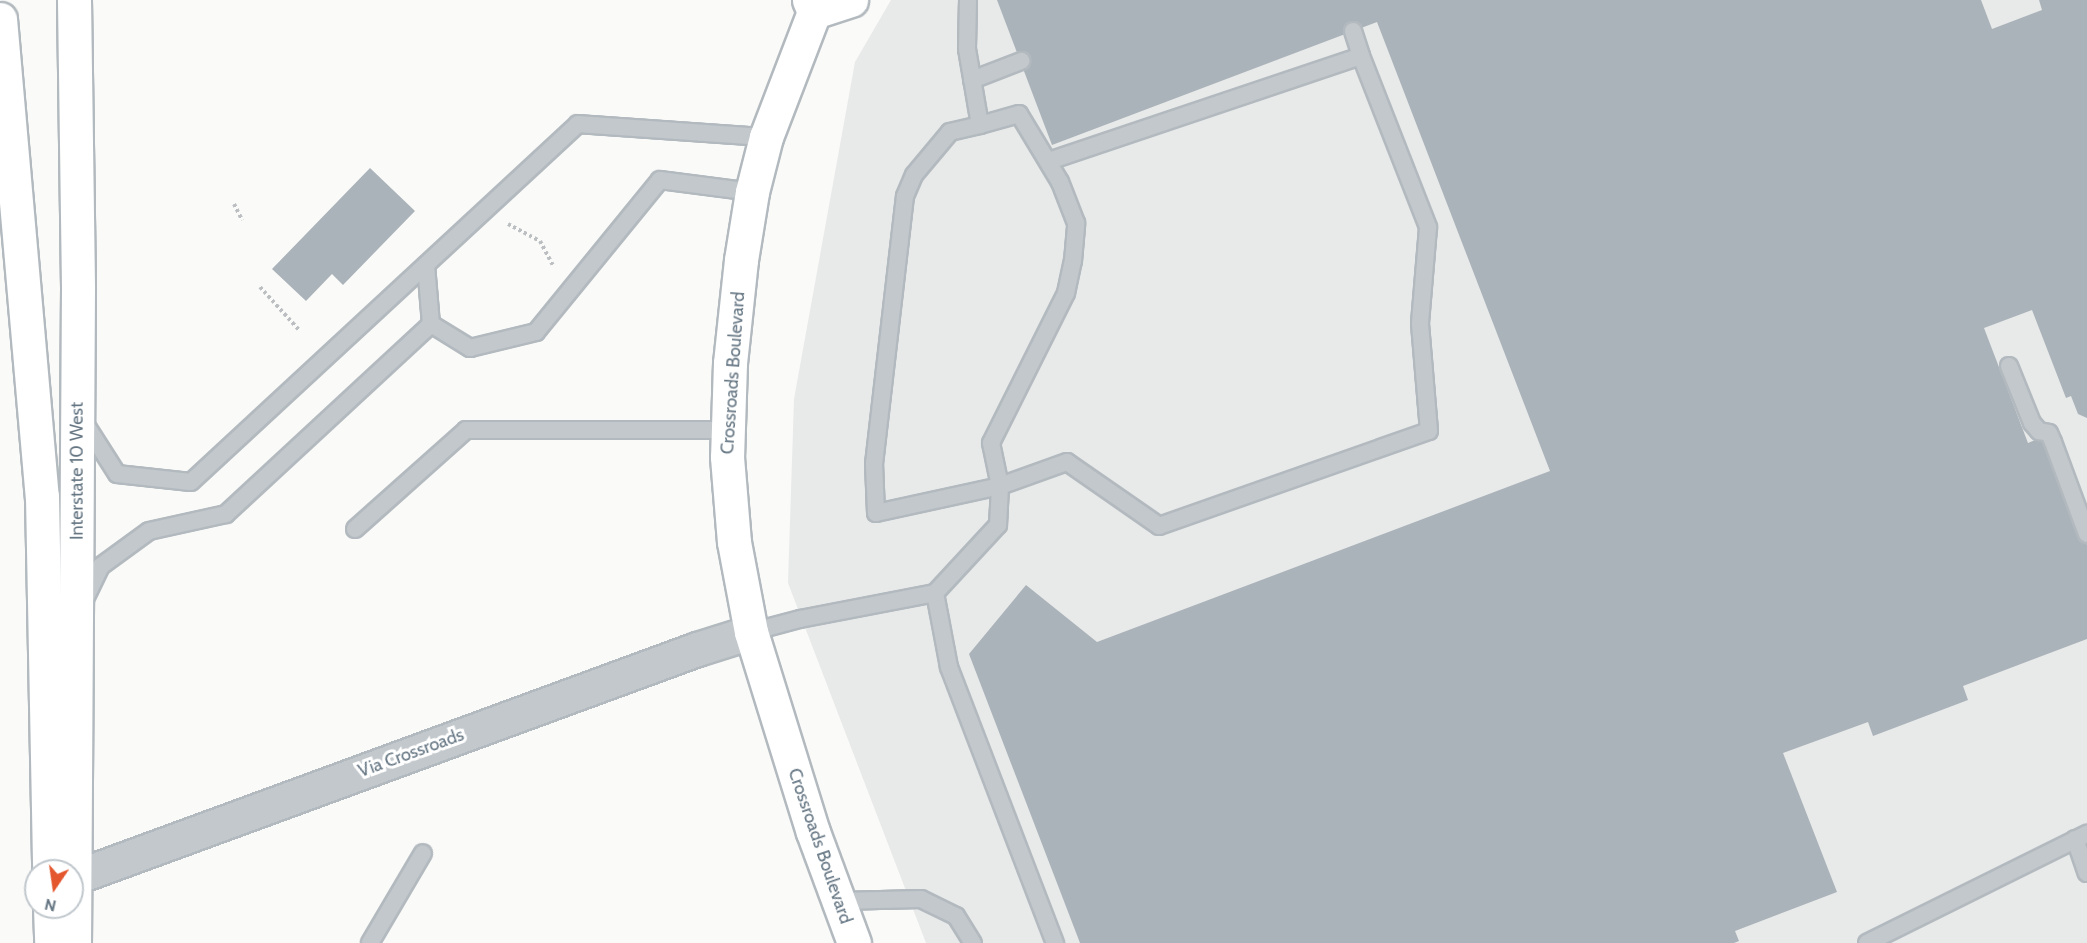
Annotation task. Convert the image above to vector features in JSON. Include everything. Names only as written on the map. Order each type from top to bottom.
[{"type":"main road","name":"Interstate 10 West","points":[[62,859],[77,615],[74,0]]},
{"type":"main road","name":"Crossroads Boulevard","points":[[851,0],[812,6],[766,137],[752,192],[741,260],[730,363],[727,456],[734,542],[751,632],[813,831],[854,943]]},
{"type":"main road","points":[[0,19],[42,496],[60,859]]},
{"type":"main road","points":[[50,919],[51,943]]},
{"type":"main road","name":"Interstate 10 West","points":[[69,919],[74,943]]},
{"type":"street","name":"Via Crossroads","points":[[84,867],[751,632]]},
{"type":"lane","points":[[968,0],[967,49],[980,125]]},
{"type":"lane","points":[[751,632],[800,619],[935,593],[998,525],[1000,486],[991,442],[1066,293],[1073,261],[1076,223],[1049,161],[1019,114],[950,132],[914,175],[905,196],[874,463],[876,513],[1000,486],[1067,462],[1158,526],[1429,431],[1420,323],[1428,227],[1360,56],[1353,31]]},
{"type":"lane","points":[[1049,161],[1360,56]]},
{"type":"lane","points":[[972,80],[1021,61]]},
{"type":"lane","points":[[76,410],[117,474],[191,482],[578,124],[766,137]]},
{"type":"lane","points":[[431,324],[470,348],[536,332],[660,180],[752,192]]},
{"type":"lane","points":[[426,265],[431,324]]},
{"type":"lane","points":[[77,615],[100,566],[149,531],[226,514],[431,324]]},
{"type":"lane","points":[[2009,366],[2032,423],[2039,431],[2049,433],[2087,534]]},
{"type":"lane","points":[[355,529],[466,430],[727,430]]},
{"type":"lane","points":[[935,593],[949,667],[1055,943]]},
{"type":"lane","points":[[1867,943],[2081,837],[2087,873]]},
{"type":"lane","points":[[370,943],[423,853]]},
{"type":"lane","points":[[839,901],[921,898],[956,916],[973,943]]},
{"type":"path","points":[[234,204],[242,220]]},
{"type":"path","points":[[508,224],[540,241],[553,265]]},
{"type":"path","points":[[260,286],[299,330]]},
{"type":"shaded area","points":[[891,0],[2087,0],[2087,943],[926,943],[788,583],[794,399],[855,62]]},
{"type":"building","points":[[997,0],[1981,0],[1992,29],[2042,10],[2039,0],[2087,0],[2087,418],[2078,414],[2071,396],[2066,398],[2032,310],[1984,328],[2028,443],[2045,436],[2087,545],[2087,639],[1963,686],[1968,700],[1873,736],[1868,722],[1783,753],[1837,892],[1735,931],[1739,941],[1734,943],[1080,943],[969,654],[1026,585],[1097,642],[1550,471],[1377,22],[1052,145]]},
{"type":"building","points":[[370,168],[415,211],[343,285],[332,274],[306,301],[272,269]]}]
